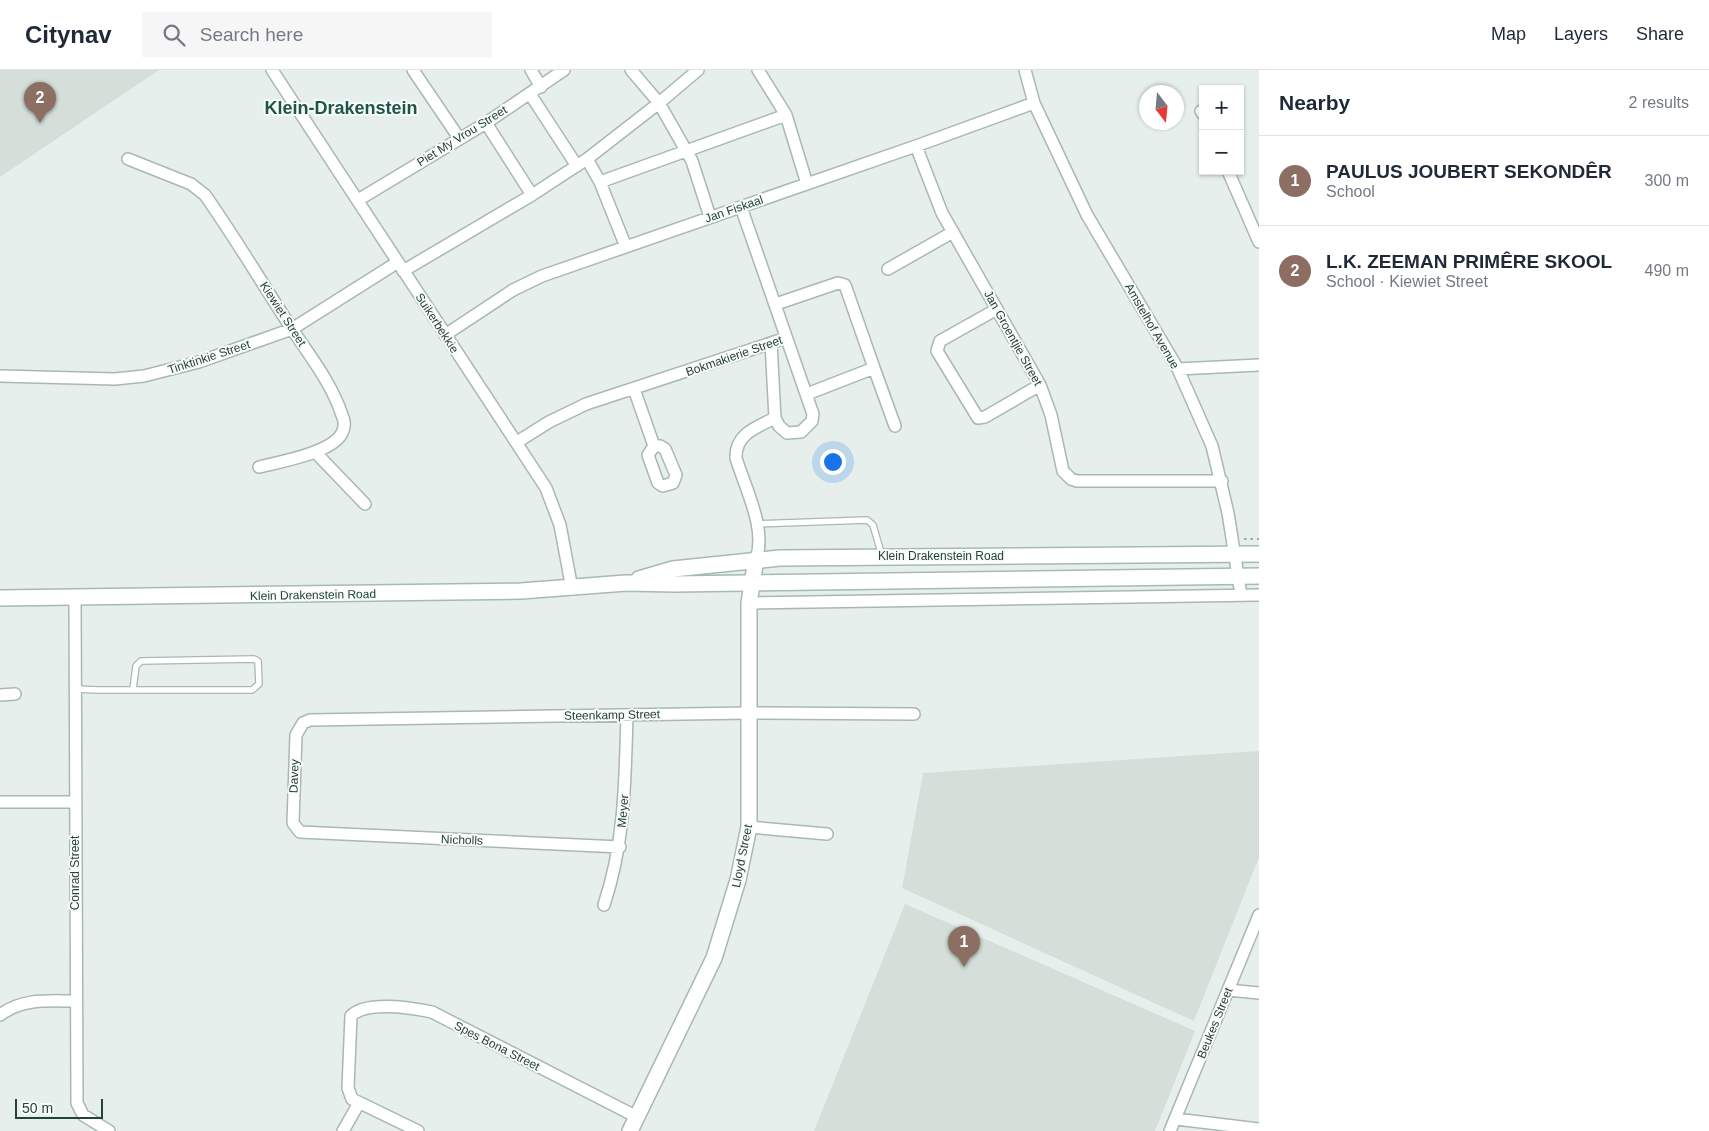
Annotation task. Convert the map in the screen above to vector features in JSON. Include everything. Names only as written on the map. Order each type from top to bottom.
[{"type":"main road","name":"Klein Drakenstein Road","points":[[626,583],[673,569],[756,559],[1234,547],[1259,554]]},
{"type":"main road","name":"Lloyd Street","points":[[633,1124],[714,958],[726,925],[749,827],[749,603],[756,559]]},
{"type":"main road","name":"Klein Drakenstein Road","points":[[0,598],[572,588],[626,583],[675,584],[751,581],[1259,576]]},
{"type":"street","name":"Suikerbekkie","points":[[272,70],[517,442],[554,505],[572,588]]},
{"type":"street","points":[[413,70],[459,138]]},
{"type":"street","points":[[531,70],[541,87]]},
{"type":"street","name":"Piet My Vrou Street","points":[[358,200],[486,123],[564,70]]},
{"type":"street","points":[[631,70],[660,104],[687,152],[710,217]]},
{"type":"street","name":"Tinktinkie Street","points":[[0,376],[115,379],[144,376],[200,362],[292,328],[400,266],[532,195],[587,159],[660,104],[698,70]]},
{"type":"street","points":[[758,70],[786,115],[807,184]]},
{"type":"street","name":"Amstelhof Avenue","points":[[1025,70],[1034,103],[1087,214],[1178,369],[1212,446],[1222,481],[1241,595]]},
{"type":"street","points":[[530,94],[576,166]]},
{"type":"street","name":"Jan Fiskaal","points":[[445,335],[528,283],[1034,103]]},
{"type":"street","points":[[600,182],[786,115]]},
{"type":"street","points":[[486,123],[532,195]]},
{"type":"street","name":"Jan Groentjie Street","points":[[916,146],[940,207],[1040,385],[1051,415],[1063,470],[1071,479],[1077,481],[1222,481]]},
{"type":"street","name":"Kiewiet Street","points":[[128,159],[191,184],[205,195],[322,373],[342,413],[345,423],[340,436],[315,452],[259,467]]},
{"type":"street","points":[[587,159],[600,182],[626,247]]},
{"type":"street","points":[[1230,175],[1259,242]]},
{"type":"street","name":"Bokmakierie Street","points":[[517,442],[570,411],[788,338],[741,207]]},
{"type":"street","points":[[888,269],[953,232]]},
{"type":"street","points":[[776,304],[838,283],[845,285],[895,426]]},
{"type":"street","points":[[997,309],[940,341],[936,351],[978,418],[985,417],[1040,385]]},
{"type":"street","points":[[771,343],[775,418],[779,426],[786,433],[801,432],[812,421],[813,414],[788,338]]},
{"type":"street","points":[[1178,369],[1259,365]]},
{"type":"street","points":[[807,394],[874,368]]},
{"type":"street","points":[[634,389],[654,446]]},
{"type":"street","points":[[756,559],[761,546],[757,524],[735,450],[742,437],[775,418]]},
{"type":"street","points":[[315,452],[365,504]]},
{"type":"street","points":[[749,603],[1259,595]]},
{"type":"street","name":"Conrad Street","points":[[75,598],[75,1001],[77,1103],[83,1115],[109,1131]]},
{"type":"street","points":[[0,694],[14,694]]},
{"type":"street","name":"Steenkamp Street","points":[[310,720],[748,713],[914,714]]},
{"type":"street","name":"Meyer","points":[[604,905],[615,872],[620,847],[627,715]]},
{"type":"street","name":"Davey","points":[[304,833],[296,830],[293,823],[296,735],[303,723],[310,720]]},
{"type":"street","points":[[0,802],[76,802]]},
{"type":"street","points":[[749,827],[827,834]]},
{"type":"street","name":"Nicholls","points":[[304,833],[620,847]]},
{"type":"street","name":"Beukes Street","points":[[1170,1131],[1259,916]]},
{"type":"street","points":[[1228,990],[1259,993]]},
{"type":"street","points":[[0,1015],[20,1003],[75,1001]]},
{"type":"street","name":"Spes Bona Street","points":[[356,1101],[348,1088],[351,1016],[360,1009],[367,1007],[410,1008],[432,1012],[633,1124]]},
{"type":"street","points":[[344,1131],[356,1101],[418,1131]]},
{"type":"street","points":[[1176,1119],[1259,1129]]},
{"type":"lane","points":[[757,524],[842,519],[869,520],[873,525],[882,557]]},
{"type":"lane","points":[[75,689],[252,690],[259,684],[258,661],[254,659],[141,661],[136,666],[133,689]]},
{"type":"path","points":[[1234,547],[1259,539]]},
{"type":"shaded area","points":[[0,70],[159,70],[0,177]]},
{"type":"shaded area","points":[[1259,751],[1259,857],[1194,1021],[902,888],[923,773]]},
{"type":"shaded area","points":[[905,904],[1195,1031],[1155,1131],[814,1131]]},
{"type":"place","name":"L.K. ZEEMAN PRIMÊRE SKOOL","points":[[40,123]]},
{"type":"place","name":"PAULUS JOUBERT SEKONDÊR","points":[[964,967]]},
{"type":"district","name":"Klein-Drakenstein","points":[[341,108]]}]
